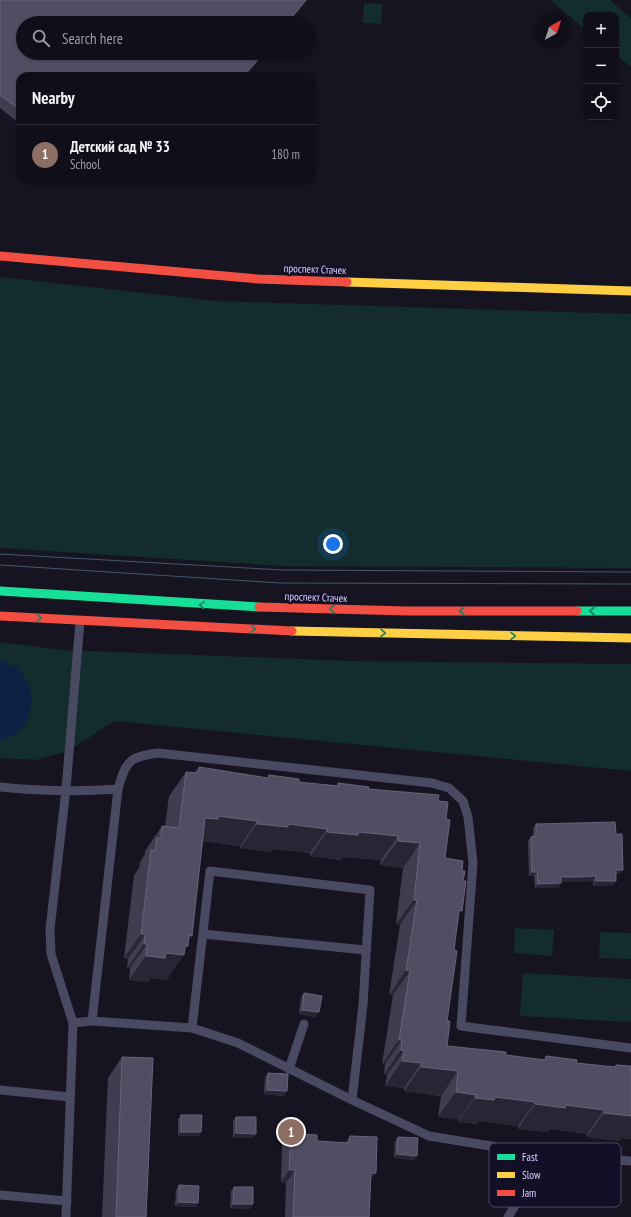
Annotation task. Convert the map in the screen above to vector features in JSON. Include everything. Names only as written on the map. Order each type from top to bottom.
[{"type":"main road","name":"проспект Стачек","points":[[0,256],[258,279],[631,291]]},
{"type":"main road","name":"проспект Стачек","points":[[0,592],[224,606],[407,611],[631,611]]},
{"type":"main road","points":[[0,616],[268,630],[631,638]]},
{"type":"lane","points":[[66,1217],[73,1023],[51,954],[50,929],[66,789],[80,621]]},
{"type":"lane","points":[[92,1021],[118,789],[124,770],[138,756],[158,753],[432,783],[449,788],[463,801],[468,817],[472,863],[461,1026],[631,1048]]},
{"type":"lane","points":[[0,787],[30,790],[66,789],[91,791],[118,789]]},
{"type":"lane","points":[[192,1028],[210,871],[370,890],[365,950],[363,1005],[352,1100]]},
{"type":"lane","points":[[203,934],[365,950]]},
{"type":"lane","points":[[73,1023],[92,1021],[192,1028],[238,1043],[352,1100],[429,1136],[489,1146]]},
{"type":"lane","points":[[289,1069],[304,1024]]},
{"type":"lane","points":[[0,1090],[70,1097]]},
{"type":"lane","points":[[621,1160],[631,1161]]},
{"type":"lane","points":[[0,1195],[67,1201]]},
{"type":"lane","points":[[508,1217],[514,1207]]},
{"type":"green space","points":[[550,0],[610,0],[631,18],[631,67],[619,57],[619,12],[583,12],[583,28],[571,18],[571,12],[564,12]]},
{"type":"green space","points":[[364,3],[382,4],[381,24],[363,23]]},
{"type":"green space","points":[[0,277],[216,301],[631,314],[631,568],[282,566],[0,548]]},
{"type":"green space","points":[[0,642],[63,650],[351,661],[631,664],[631,771],[115,721],[68,751],[36,760],[0,758]]},
{"type":"green space","points":[[515,928],[554,930],[552,956],[514,953]]},
{"type":"green space","points":[[600,932],[631,933],[631,959],[599,958]]},
{"type":"green space","points":[[523,973],[631,979],[631,1022],[520,1016]]},
{"type":"water","points":[[0,660],[10,664],[24,677],[29,685],[31,704],[29,714],[23,727],[14,734],[0,741]]},
{"type":"building","points":[[0,0],[306,0],[293,16],[16,16],[16,60],[257,60],[247,72],[16,72],[16,107],[0,95]]},
{"type":"building","points":[[199,767],[268,778],[269,775],[299,779],[299,782],[338,786],[338,783],[369,787],[368,789],[439,795],[438,801],[448,802],[446,819],[450,820],[445,858],[463,861],[462,871],[465,871],[463,881],[466,881],[462,911],[459,910],[454,950],[457,951],[447,1021],[450,1021],[447,1046],[506,1052],[506,1055],[545,1060],[546,1056],[577,1060],[576,1063],[615,1067],[616,1065],[631,1066],[631,1116],[604,1113],[604,1110],[566,1105],[565,1108],[535,1104],[535,1102],[495,1097],[494,1100],[475,1098],[476,1095],[456,1092],[458,1071],[421,1067],[421,1063],[402,1061],[404,1051],[401,1050],[402,1040],[399,1040],[410,971],[406,970],[417,900],[414,900],[420,843],[398,841],[398,836],[359,832],[358,835],[327,832],[327,829],[288,824],[288,827],[257,824],[257,821],[218,816],[218,819],[205,818],[192,936],[189,935],[188,946],[185,946],[184,955],[166,953],[165,958],[146,956],[147,944],[144,944],[145,935],[141,934],[151,850],[155,851],[157,838],[161,838],[162,826],[179,828],[186,772],[198,773]]},
{"type":"building","points":[[615,822],[616,834],[622,834],[623,870],[616,870],[616,881],[596,881],[596,876],[561,877],[561,883],[538,884],[537,872],[532,872],[531,837],[536,836],[536,824]]},
{"type":"building","points":[[304,993],[322,996],[319,1012],[302,1010]]},
{"type":"building","points":[[122,1057],[153,1058],[146,1217],[116,1217]]},
{"type":"building","points":[[268,1073],[288,1074],[287,1091],[267,1090]]},
{"type":"building","points":[[181,1115],[202,1115],[201,1132],[181,1132]]},
{"type":"building","points":[[236,1117],[256,1117],[256,1134],[236,1133]]},
{"type":"building","points":[[291,1133],[317,1135],[317,1141],[349,1143],[350,1136],[377,1137],[376,1173],[371,1173],[369,1217],[293,1217],[295,1170],[289,1170]]},
{"type":"building","points":[[398,1137],[418,1138],[417,1156],[397,1154]]},
{"type":"building","points":[[179,1185],[199,1186],[198,1203],[179,1202]]},
{"type":"building","points":[[234,1187],[253,1187],[253,1204],[233,1204]]},
{"type":"tram line","points":[[0,554],[282,570],[631,572]]},
{"type":"tram line","points":[[0,565],[280,583],[631,584]]},
{"type":"traffic: fast","points":[[0,591],[259,607]]},
{"type":"traffic: fast","points":[[577,611],[631,611]]},
{"type":"traffic: slow","points":[[347,282],[631,291]]},
{"type":"traffic: slow","points":[[292,631],[631,638]]},
{"type":"traffic: jam","points":[[0,256],[258,279],[347,282]]},
{"type":"traffic: jam","points":[[259,607],[407,611],[577,611]]},
{"type":"traffic: jam","points":[[0,616],[292,631]]},
{"type":"place","name":"Детский сад № 33","points":[[291,1132]]}]
